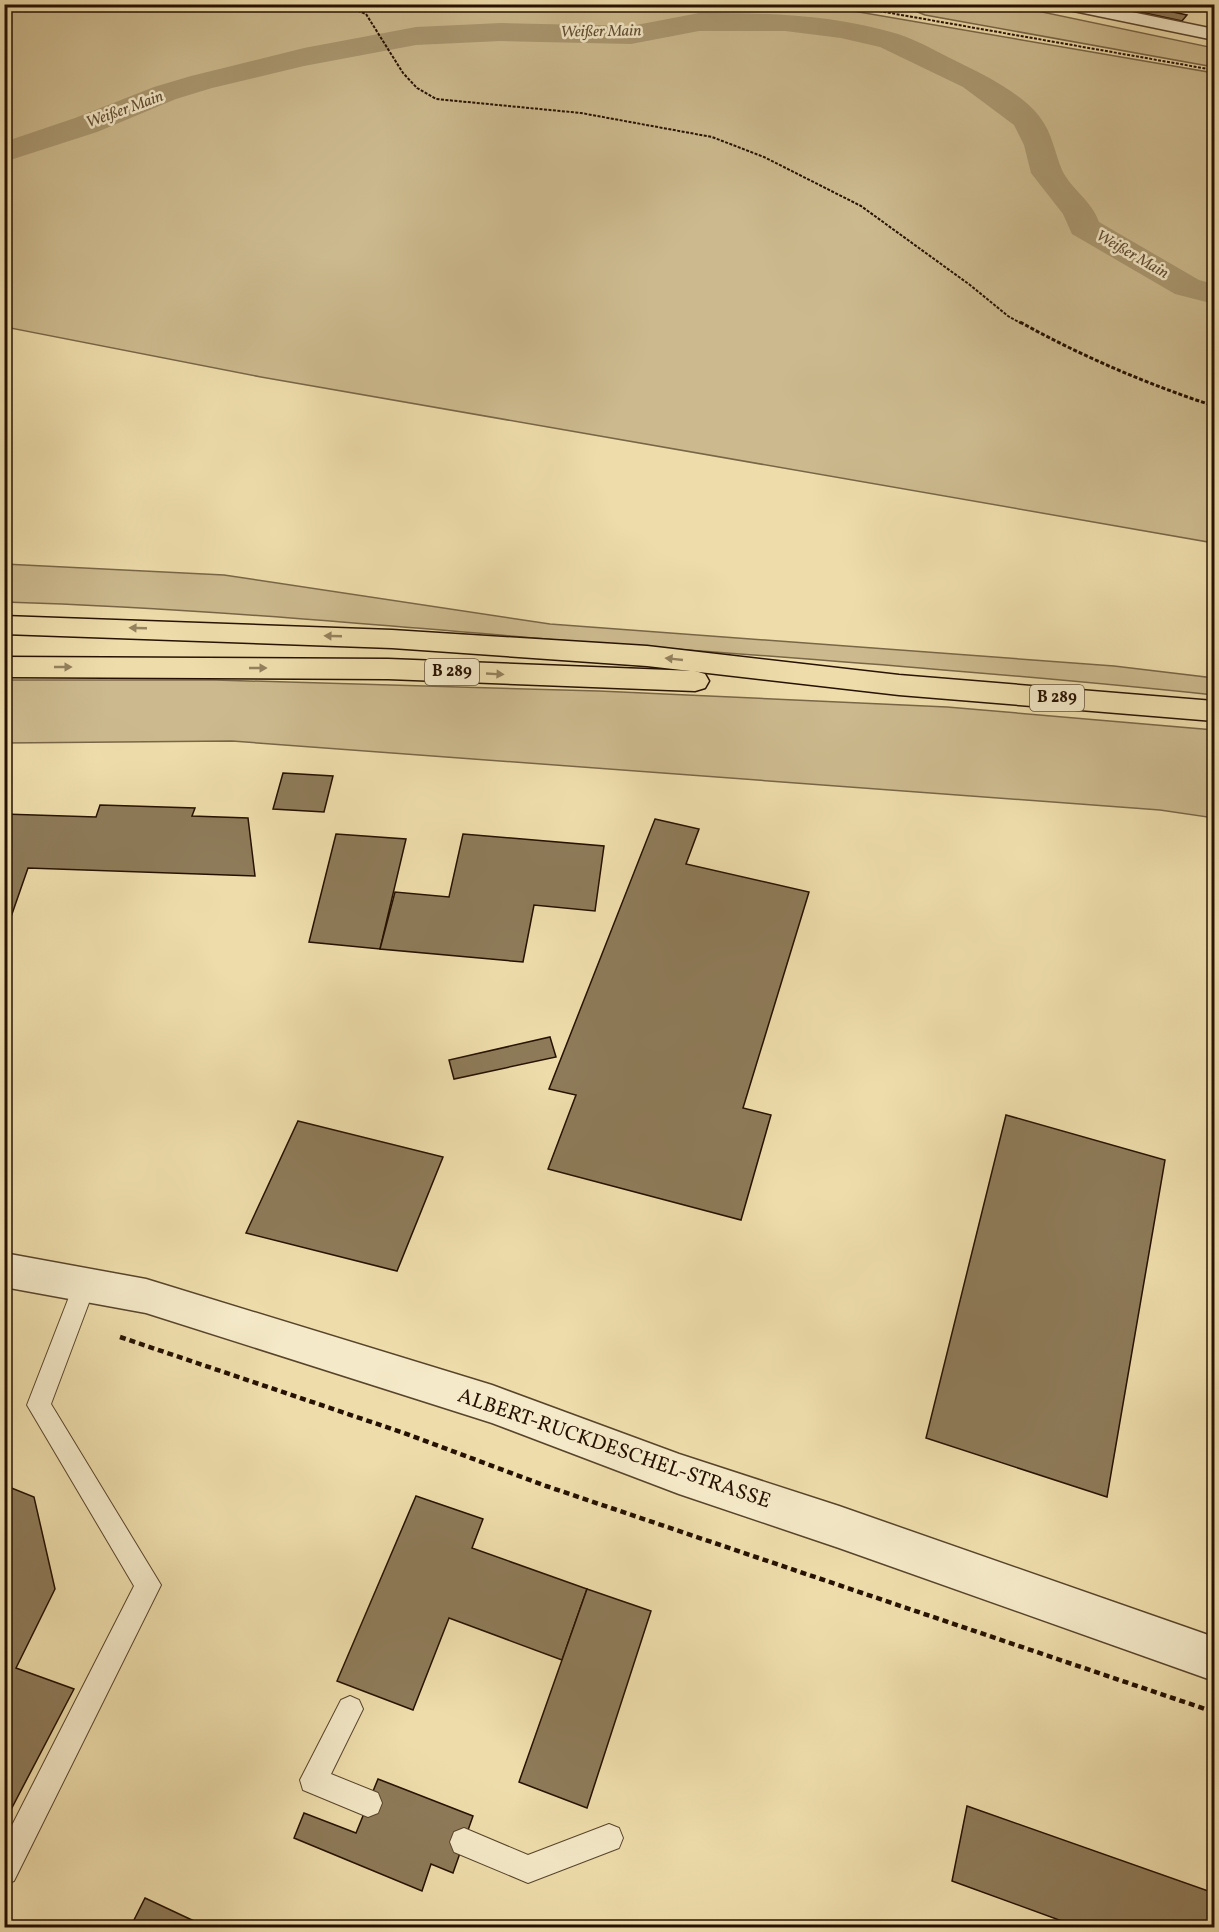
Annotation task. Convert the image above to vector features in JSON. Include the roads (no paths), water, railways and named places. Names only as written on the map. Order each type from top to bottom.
[{"type":"highway","name":"B 289","points":[[4,625],[392,639],[647,656],[899,685],[1215,711]]},
{"type":"highway","name":"B 289","points":[[4,667],[388,669],[600,679],[899,685]]},
{"type":"street","points":[[1064,4],[1215,35]]},
{"type":"street","name":"ALBERT-RUCKDESCHEL-STRASSE","points":[[4,1270],[146,1296],[492,1404],[679,1474],[839,1527],[1215,1659]]},
{"type":"lane","points":[[4,1871],[148,1585],[39,1405],[85,1284]]},
{"type":"lane","points":[[350,1709],[314,1780],[368,1803]]},
{"type":"lane","points":[[464,1842],[528,1869],[609,1838]]},
{"type":"waterway","name":"Weißer Main","points":[[4,153],[86,125],[165,93],[202,82],[304,57],[416,36],[501,32],[631,35],[699,22],[785,22],[841,29],[890,41],[974,81],[1021,114],[1028,122],[1040,145],[1047,173],[1079,212],[1084,227],[1187,287],[1214,294]]}]
